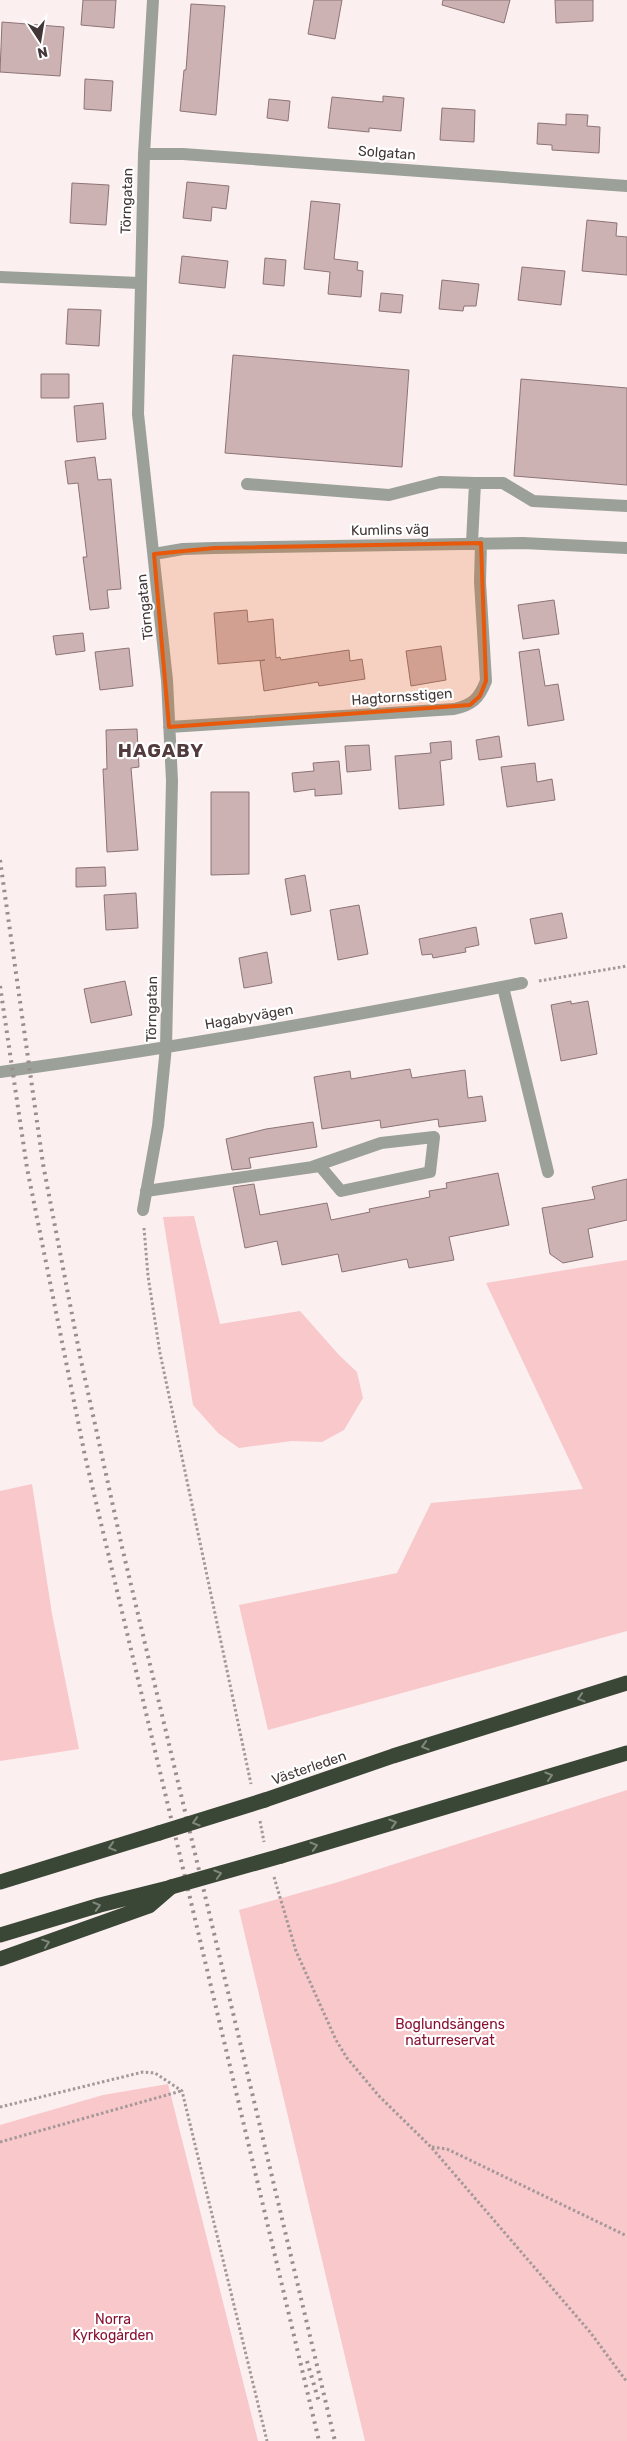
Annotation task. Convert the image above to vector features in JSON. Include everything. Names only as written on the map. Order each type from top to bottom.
[{"type":"highway","name":"Västerleden","points":[[0,1882],[265,1800],[393,1756],[627,1683]]},
{"type":"highway","points":[[0,1935],[100,1905],[281,1856],[627,1753]]},
{"type":"highway","points":[[0,1959],[149,1906],[172,1887]]},
{"type":"street","name":"Törngatan","points":[[142,1210],[158,1126],[166,1047],[172,781],[167,680],[138,414],[139,283],[144,154],[154,0]]},
{"type":"street","name":"Solgatan","points":[[144,154],[183,154],[627,186]]},
{"type":"street","points":[[0,277],[139,283]]},
{"type":"street","points":[[247,484],[389,495],[440,482],[503,483],[533,501],[627,506]]},
{"type":"street","points":[[476,483],[476,543]]},
{"type":"street","name":"Kumlins väg","points":[[154,554],[183,549],[476,543],[627,548]]},
{"type":"street","name":"Hagtornsstigen","points":[[169,727],[454,709],[470,705],[480,696],[486,682],[476,543]]},
{"type":"street","name":"Hagabyvägen","points":[[0,1072],[166,1047],[430,1002],[522,983]]},
{"type":"street","points":[[503,987],[548,1172]]},
{"type":"street","points":[[146,1191],[320,1166],[341,1191],[430,1172],[434,1136],[381,1143],[312,1167]]},
{"type":"path","points":[[522,983],[627,966]]},
{"type":"path","points":[[0,2107],[143,2072],[156,2073],[182,2091],[267,2441]]},
{"type":"path","points":[[0,2142],[182,2091]]},
{"type":"path","points":[[431,2147],[446,2149],[627,2236]]},
{"type":"highlighted area","points":[[481,543],[486,681],[480,696],[470,705],[169,727],[154,554],[214,548]]},
{"type":"green space","points":[[194,1216],[220,1324],[300,1311],[339,1355],[357,1372],[363,1398],[344,1430],[322,1442],[292,1441],[239,1448],[218,1433],[193,1405],[163,1217]]},
{"type":"green space","points":[[627,1260],[627,1631],[268,1730],[239,1605],[397,1573],[431,1503],[583,1489],[486,1283]]},
{"type":"green space","points":[[32,1484],[52,1614],[79,1749],[0,1761],[0,1491]]},
{"type":"green space","name":"Boglundsängens naturreservat","points":[[627,1790],[627,2441],[365,2441],[239,1910],[335,1883]]},
{"type":"green space","name":"Norra Kyrkogården","points":[[168,2084],[258,2441],[0,2441],[0,2125],[103,2095]]},
{"type":"building","points":[[83,0],[116,0],[114,28],[81,25]]},
{"type":"building","points":[[314,0],[342,0],[335,39],[308,34]]},
{"type":"building","points":[[443,0],[510,0],[504,23],[442,5]]},
{"type":"building","points":[[555,0],[593,0],[593,21],[556,23]]},
{"type":"building","points":[[191,4],[225,6],[216,115],[180,111],[184,70],[186,70]]},
{"type":"building","points":[[2,22],[64,27],[60,76],[0,72]]},
{"type":"building","points":[[85,79],[113,81],[111,111],[84,109]]},
{"type":"building","points":[[383,96],[404,98],[401,131],[369,128],[369,132],[328,128],[332,97],[383,102]]},
{"type":"building","points":[[269,99],[290,101],[288,121],[267,118]]},
{"type":"building","points":[[442,108],[475,110],[474,142],[440,140]]},
{"type":"building","points":[[566,114],[588,115],[587,126],[600,127],[599,153],[552,150],[552,145],[537,144],[538,123],[566,125]]},
{"type":"building","points":[[187,182],[229,186],[226,209],[212,207],[211,221],[183,218]]},
{"type":"building","points":[[72,183],[109,185],[106,225],[70,223]]},
{"type":"building","points":[[311,201],[340,204],[334,259],[358,262],[357,270],[363,271],[361,297],[328,294],[330,272],[304,269]]},
{"type":"building","points":[[587,220],[617,223],[616,236],[627,237],[627,275],[582,271]]},
{"type":"building","points":[[182,256],[228,261],[225,288],[179,283]]},
{"type":"building","points":[[265,258],[286,260],[284,286],[263,284]]},
{"type":"building","points":[[522,267],[565,271],[561,305],[518,300]]},
{"type":"building","points":[[442,280],[479,284],[476,306],[464,306],[463,311],[439,309]]},
{"type":"building","points":[[381,293],[403,295],[401,313],[379,311]]},
{"type":"building","points":[[68,309],[101,310],[99,346],[66,344]]},
{"type":"building","points":[[233,355],[409,370],[402,467],[225,453]]},
{"type":"building","points":[[41,374],[69,374],[69,398],[41,398]]},
{"type":"building","points":[[521,379],[627,388],[627,485],[514,476]]},
{"type":"building","points":[[103,403],[106,439],[77,442],[74,406]]},
{"type":"building","points":[[95,457],[98,480],[111,479],[121,589],[107,590],[109,608],[90,610],[83,557],[87,557],[78,483],[68,484],[65,461]]},
{"type":"building","points":[[554,600],[559,634],[523,639],[518,605]]},
{"type":"building","points":[[247,610],[248,622],[273,619],[276,658],[280,657],[281,660],[349,650],[350,661],[362,659],[365,679],[319,686],[318,682],[264,691],[260,661],[265,660],[218,664],[214,613]]},
{"type":"building","points":[[83,633],[85,651],[56,655],[53,636]]},
{"type":"building","points":[[441,646],[446,680],[411,686],[406,651]]},
{"type":"building","points":[[129,648],[133,686],[100,690],[95,652]]},
{"type":"building","points":[[539,649],[545,686],[558,684],[564,720],[528,726],[519,652]]},
{"type":"building","points":[[137,729],[139,767],[131,768],[138,850],[107,852],[103,769],[107,769],[106,730]]},
{"type":"building","points":[[499,736],[502,757],[479,760],[476,740]]},
{"type":"building","points":[[451,741],[452,759],[440,761],[444,805],[399,809],[395,756],[431,753],[430,743]]},
{"type":"building","points":[[369,745],[371,770],[347,772],[345,746]]},
{"type":"building","points":[[339,761],[342,794],[315,796],[315,789],[294,792],[292,773],[314,771],[313,763]]},
{"type":"building","points":[[535,763],[537,782],[552,779],[555,800],[507,807],[501,767]]},
{"type":"building","points":[[211,792],[249,792],[249,874],[211,875]]},
{"type":"building","points":[[105,867],[106,886],[76,887],[76,868]]},
{"type":"building","points":[[305,875],[311,911],[291,915],[285,879]]},
{"type":"building","points":[[136,893],[138,928],[106,930],[104,895]]},
{"type":"building","points":[[359,905],[368,954],[338,960],[330,910]]},
{"type":"building","points":[[562,913],[567,938],[535,944],[530,919]]},
{"type":"building","points":[[476,927],[479,945],[465,948],[466,952],[433,958],[432,954],[422,955],[419,939]]},
{"type":"building","points":[[267,952],[272,983],[244,988],[239,958]]},
{"type":"building","points":[[125,981],[132,1015],[91,1023],[84,989]]},
{"type":"building","points":[[571,1001],[571,1004],[588,1001],[597,1054],[561,1061],[551,1005]]},
{"type":"building","points":[[410,1069],[412,1078],[465,1070],[468,1098],[482,1096],[486,1121],[439,1127],[438,1119],[381,1128],[380,1120],[322,1129],[314,1077],[350,1071],[351,1079]]},
{"type":"building","points":[[313,1122],[317,1147],[249,1158],[251,1168],[232,1170],[226,1139],[266,1129]]},
{"type":"building","points":[[498,1173],[509,1225],[449,1237],[454,1260],[409,1268],[407,1259],[342,1272],[338,1254],[282,1265],[277,1241],[245,1248],[233,1187],[254,1184],[260,1215],[327,1203],[331,1220],[370,1212],[369,1209],[430,1197],[429,1191],[447,1188],[446,1183]]},
{"type":"building","points":[[627,1179],[627,1220],[588,1229],[593,1257],[563,1263],[550,1254],[542,1208],[595,1199],[592,1187]]},
{"type":"railway","points":[[0,860],[43,1164],[80,1356],[122,1547],[335,2441]]},
{"type":"railway","points":[[0,986],[27,1168],[85,1456],[319,2441]]},
{"type":"railway","points":[[307,2361],[319,2402]]},
{"type":"district","name":"HAGABY","points":[[161,750]]}]
